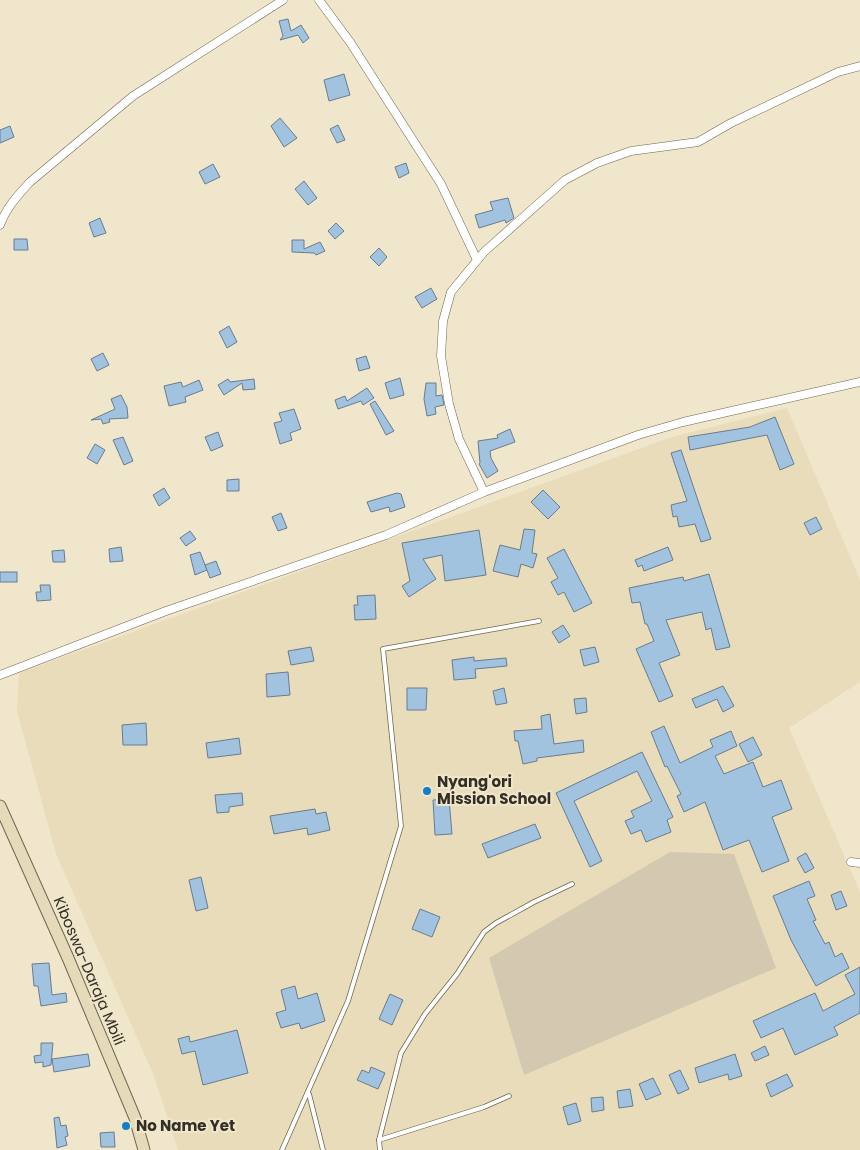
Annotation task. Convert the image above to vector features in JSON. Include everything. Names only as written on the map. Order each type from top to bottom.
[{"type":"main road","name":"Kiboswa-Daraja Mbili","points":[[0,806],[68,958],[135,1118],[144,1150]]},
{"type":"street","points":[[0,225],[15,198],[30,182],[133,96],[283,0]]},
{"type":"street","points":[[319,0],[350,42],[441,184],[477,260]]},
{"type":"street","points":[[484,492],[459,439],[449,404],[441,356],[443,321],[451,292],[477,260],[565,180],[597,164],[631,151],[698,142],[731,123],[829,76],[860,66]]},
{"type":"street","points":[[0,675],[166,611],[386,535],[484,492],[638,435],[683,422],[860,382]]},
{"type":"street","points":[[851,862],[860,863]]},
{"type":"lane","points":[[282,1150],[309,1093],[348,1001],[401,826],[384,650],[539,621]]},
{"type":"lane","points":[[380,1150],[379,1140],[401,1053],[425,1014],[457,974],[484,932],[496,922],[572,884]]},
{"type":"lane","points":[[309,1093],[323,1150]]},
{"type":"lane","points":[[379,1140],[484,1107],[509,1096]]},
{"type":"shaded area","name":"Nyang'ori Mission School","points":[[787,408],[860,580],[860,682],[789,728],[860,892],[860,1150],[178,1150],[154,1076],[56,854],[17,711],[19,673],[672,437]]},
{"type":"shaded area","points":[[670,852],[734,854],[776,968],[524,1075],[489,958]]},
{"type":"building","points":[[288,19],[291,31],[301,25],[309,38],[303,43],[298,35],[280,40],[283,36],[279,21]]},
{"type":"building","points":[[344,74],[350,95],[329,101],[324,80]]},
{"type":"building","points":[[280,118],[297,138],[284,147],[271,126]]},
{"type":"building","points":[[338,125],[345,140],[337,143],[330,129]]},
{"type":"building","points":[[10,126],[14,137],[0,143],[0,130]]},
{"type":"building","points":[[406,163],[409,173],[399,178],[395,167]]},
{"type":"building","points":[[213,164],[220,177],[205,184],[199,172]]},
{"type":"building","points":[[304,181],[317,198],[308,205],[295,189]]},
{"type":"building","points":[[508,198],[514,218],[506,223],[505,220],[479,228],[475,215],[493,210],[490,202]]},
{"type":"building","points":[[100,218],[106,233],[94,237],[89,223]]},
{"type":"building","points":[[336,223],[344,231],[335,239],[328,231]]},
{"type":"building","points":[[14,239],[27,239],[28,250],[14,250]]},
{"type":"building","points":[[292,240],[304,240],[304,249],[320,242],[325,251],[316,255],[314,253],[292,252]]},
{"type":"building","points":[[379,248],[387,257],[379,266],[370,257]]},
{"type":"building","points":[[431,288],[437,299],[422,308],[415,297]]},
{"type":"building","points":[[229,326],[237,342],[227,348],[219,332]]},
{"type":"building","points":[[103,353],[109,365],[97,371],[91,359]]},
{"type":"building","points":[[366,356],[370,368],[359,371],[356,359]]},
{"type":"building","points":[[400,378],[404,395],[390,399],[385,383]]},
{"type":"building","points":[[228,379],[230,382],[254,379],[255,389],[243,390],[242,383],[224,395],[218,385]]},
{"type":"building","points":[[199,380],[203,390],[185,397],[186,402],[169,406],[164,386],[181,382],[183,387]]},
{"type":"building","points":[[426,383],[436,383],[436,396],[442,395],[444,405],[435,407],[436,414],[427,416],[424,399]]},
{"type":"building","points":[[367,388],[374,398],[363,405],[361,401],[338,409],[335,400],[345,396],[347,401]]},
{"type":"building","points":[[121,395],[127,407],[128,418],[109,419],[110,422],[103,424],[101,419],[91,420],[115,409],[111,399]]},
{"type":"building","points":[[375,401],[394,431],[386,435],[370,404]]},
{"type":"building","points":[[294,409],[301,429],[290,433],[292,440],[280,444],[274,423],[282,421],[279,413]]},
{"type":"building","points":[[775,417],[794,464],[780,470],[767,435],[690,450],[688,437],[750,427]]},
{"type":"building","points":[[510,429],[515,442],[490,451],[491,458],[498,471],[487,478],[479,464],[478,441],[498,438],[497,435]]},
{"type":"building","points":[[218,432],[223,446],[211,451],[205,437]]},
{"type":"building","points":[[123,437],[133,461],[124,465],[113,440]]},
{"type":"building","points":[[95,444],[105,450],[97,464],[87,458]]},
{"type":"building","points":[[681,450],[711,539],[701,542],[695,524],[679,527],[677,516],[673,517],[671,505],[687,501],[671,453]]},
{"type":"building","points":[[239,479],[239,491],[227,491],[227,480]]},
{"type":"building","points":[[164,488],[170,498],[159,506],[153,495]]},
{"type":"building","points":[[543,490],[560,507],[548,519],[531,502]]},
{"type":"building","points":[[397,493],[401,494],[405,507],[390,512],[389,507],[371,512],[367,502]]},
{"type":"building","points":[[281,513],[287,528],[278,531],[272,517]]},
{"type":"building","points":[[816,517],[822,529],[810,535],[804,523]]},
{"type":"building","points":[[524,529],[535,530],[532,553],[537,554],[533,568],[521,564],[518,577],[493,571],[500,545],[520,550]]},
{"type":"building","points":[[479,530],[486,575],[445,581],[442,555],[423,559],[436,579],[409,597],[402,586],[410,581],[402,543]]},
{"type":"building","points":[[190,531],[196,539],[186,546],[180,538]]},
{"type":"building","points":[[121,547],[123,561],[110,562],[109,549]]},
{"type":"building","points":[[668,547],[673,560],[644,571],[642,565],[638,567],[635,560]]},
{"type":"building","points":[[564,549],[592,603],[574,612],[564,592],[558,595],[551,582],[558,578],[547,558]]},
{"type":"building","points":[[64,550],[65,562],[53,562],[52,551]]},
{"type":"building","points":[[200,552],[207,570],[195,575],[190,555]]},
{"type":"building","points":[[216,561],[221,574],[210,578],[205,565]]},
{"type":"building","points":[[0,572],[17,572],[17,582],[0,582]]},
{"type":"building","points":[[709,574],[730,647],[716,650],[711,628],[706,630],[702,612],[666,620],[680,655],[659,663],[673,696],[659,702],[636,649],[654,641],[647,624],[645,624],[640,602],[632,603],[629,588],[683,577],[684,581]]},
{"type":"building","points":[[40,585],[50,585],[51,600],[37,601],[36,592],[41,592]]},
{"type":"building","points":[[375,595],[376,619],[355,620],[354,605],[358,605],[357,596]]},
{"type":"building","points":[[563,625],[570,636],[559,643],[552,632]]},
{"type":"building","points":[[311,647],[314,661],[291,665],[288,651]]},
{"type":"building","points":[[595,647],[599,662],[584,666],[580,650]]},
{"type":"building","points":[[474,657],[474,661],[506,658],[507,666],[475,669],[476,678],[454,680],[452,660]]},
{"type":"building","points":[[288,672],[290,695],[267,697],[266,674]]},
{"type":"building","points":[[723,686],[734,706],[723,712],[717,699],[696,708],[692,699]]},
{"type":"building","points":[[407,688],[427,688],[426,710],[407,710]]},
{"type":"building","points":[[504,688],[507,703],[496,705],[493,691]]},
{"type":"building","points":[[586,698],[587,712],[576,714],[574,699]]},
{"type":"building","points":[[550,714],[554,744],[583,740],[584,752],[537,758],[537,761],[523,764],[518,741],[515,741],[514,731],[542,729],[541,716]]},
{"type":"building","points":[[146,723],[147,745],[123,745],[122,725]]},
{"type":"building","points":[[664,726],[680,763],[713,747],[710,740],[731,731],[737,746],[715,756],[724,774],[753,762],[763,787],[781,780],[792,809],[772,817],[789,861],[762,872],[749,840],[723,850],[705,802],[684,812],[677,796],[681,794],[667,766],[665,767],[651,732]]},
{"type":"building","points":[[753,737],[762,755],[748,762],[739,744]]},
{"type":"building","points":[[239,738],[241,754],[208,758],[206,743]]},
{"type":"building","points":[[642,752],[673,817],[667,820],[671,832],[646,842],[641,830],[631,834],[625,821],[634,817],[631,811],[652,801],[637,771],[574,801],[602,861],[590,867],[556,793]]},
{"type":"building","points":[[242,793],[243,805],[229,807],[229,812],[217,813],[215,795]]},
{"type":"building","points":[[449,799],[452,834],[435,835],[433,800]]},
{"type":"building","points":[[315,809],[316,814],[326,812],[330,830],[308,835],[307,828],[274,834],[270,816]]},
{"type":"building","points":[[535,824],[541,838],[488,858],[482,844]]},
{"type":"building","points":[[806,853],[814,868],[805,873],[797,858]]},
{"type":"building","points":[[201,877],[208,908],[196,911],[189,880]]},
{"type":"building","points":[[809,881],[815,896],[807,899],[816,920],[813,921],[825,944],[829,942],[835,957],[842,953],[849,968],[816,986],[791,940],[773,896]]},
{"type":"building","points":[[841,891],[847,906],[836,910],[831,895]]},
{"type":"building","points":[[420,909],[440,917],[432,937],[412,929]]},
{"type":"building","points":[[49,963],[52,995],[66,993],[67,1002],[41,1006],[38,986],[34,986],[32,964]]},
{"type":"building","points":[[860,967],[860,1013],[834,1027],[838,1035],[795,1055],[783,1028],[761,1038],[753,1021],[815,993],[823,1011],[855,994],[845,975]]},
{"type":"building","points":[[295,986],[298,999],[317,993],[325,1021],[301,1029],[299,1023],[281,1028],[276,1013],[286,1010],[281,990]]},
{"type":"building","points":[[390,994],[403,1000],[392,1025],[379,1019]]},
{"type":"building","points":[[237,1030],[248,1073],[203,1085],[195,1051],[182,1054],[178,1039],[189,1036],[190,1042]]},
{"type":"building","points":[[41,1043],[53,1043],[51,1065],[43,1067],[43,1062],[35,1063],[34,1056],[41,1055]]},
{"type":"building","points":[[765,1046],[769,1055],[755,1061],[751,1053]]},
{"type":"building","points":[[88,1054],[90,1066],[54,1072],[52,1059]]},
{"type":"building","points":[[735,1054],[742,1076],[729,1080],[728,1074],[699,1083],[695,1068]]},
{"type":"building","points":[[371,1067],[385,1073],[378,1089],[357,1080],[362,1070],[369,1073]]},
{"type":"building","points":[[680,1070],[689,1089],[678,1094],[669,1075]]},
{"type":"building","points":[[787,1074],[793,1086],[771,1097],[766,1084]]},
{"type":"building","points":[[653,1078],[661,1094],[646,1100],[639,1084]]},
{"type":"building","points":[[630,1089],[633,1106],[619,1108],[617,1091]]},
{"type":"building","points":[[603,1097],[604,1110],[592,1112],[591,1098]]},
{"type":"building","points":[[576,1103],[581,1121],[568,1125],[563,1107]]},
{"type":"building","points":[[59,1117],[61,1126],[66,1125],[68,1136],[65,1137],[67,1145],[57,1148],[54,1118]]},
{"type":"building","points":[[114,1132],[115,1147],[101,1147],[100,1133]]},
{"type":"place","name":"Nyang'ori Mission School","points":[[427,791]]},
{"type":"place","name":"No Name Yet","points":[[126,1126]]}]
